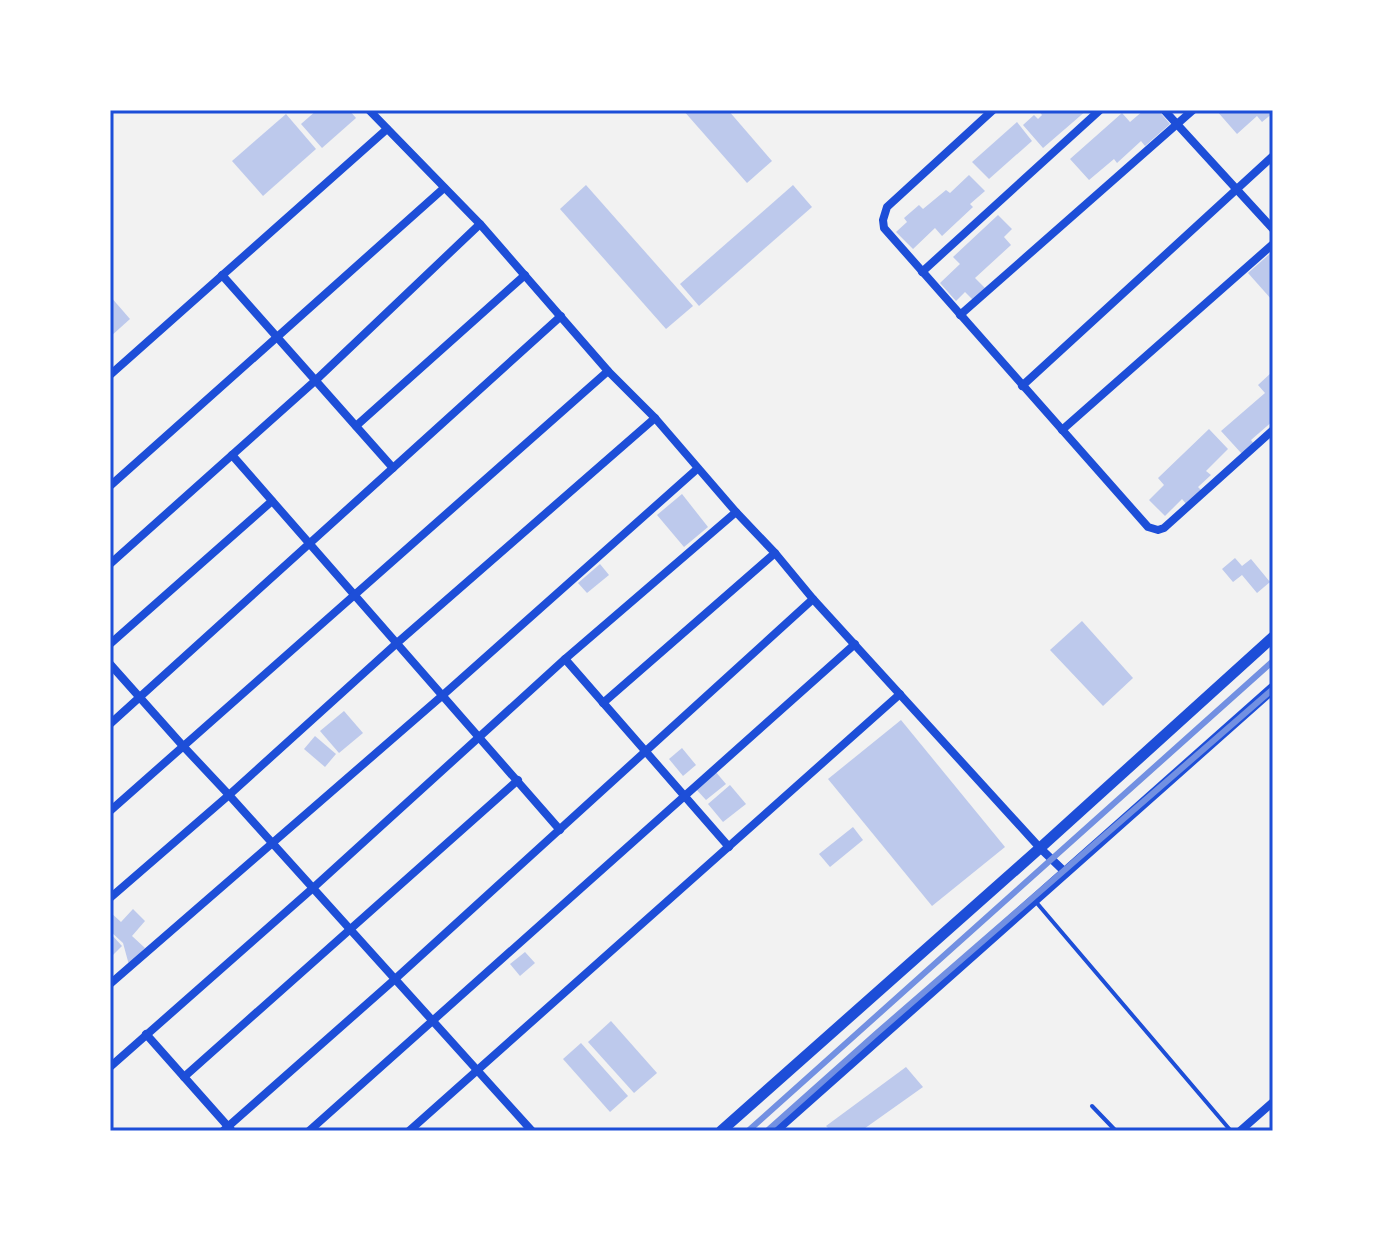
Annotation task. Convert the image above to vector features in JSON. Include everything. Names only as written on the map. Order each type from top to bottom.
[{"type":"street","points":[[369,110],[480,224],[813,599],[1066,873]]},
{"type":"street","points":[[993,110],[884,213],[884,228],[922,272],[1148,527],[1164,528],[1273,430]]},
{"type":"street","points":[[922,272],[1100,110]]},
{"type":"street","points":[[1164,110],[1273,229]]},
{"type":"street","points":[[960,315],[1193,110]]},
{"type":"street","points":[[110,375],[387,129]]},
{"type":"street","points":[[1022,386],[1273,156]]},
{"type":"street","points":[[110,486],[444,188]]},
{"type":"street","points":[[110,564],[316,380],[480,224]]},
{"type":"street","points":[[1062,430],[1273,244]]},
{"type":"street","points":[[222,275],[393,468]]},
{"type":"street","points":[[356,426],[525,275]]},
{"type":"street","points":[[110,724],[561,316]]},
{"type":"street","points":[[110,811],[608,371]]},
{"type":"street","points":[[110,898],[655,418]]},
{"type":"street","points":[[232,455],[560,830]]},
{"type":"street","points":[[110,984],[697,469]]},
{"type":"street","points":[[110,644],[272,501]]},
{"type":"street","points":[[110,1067],[565,659],[736,512]]},
{"type":"street","points":[[603,703],[775,553]]},
{"type":"street","points":[[146,1034],[228,1130],[813,599]]},
{"type":"street","points":[[721,1131],[1273,637]]},
{"type":"street","points":[[309,1131],[855,644]]},
{"type":"street","points":[[565,659],[729,847]]},
{"type":"street","points":[[110,664],[532,1131]]},
{"type":"street","points":[[774,1131],[1273,688]]},
{"type":"street","points":[[409,1131],[900,694]]},
{"type":"street","points":[[184,1077],[518,780]]},
{"type":"street","points":[[1245,1130],[1273,1102]]},
{"type":"lane","points":[[1035,901],[1231,1131]]},
{"type":"lane","points":[[1092,1106],[1116,1131]]},
{"type":"building","points":[[317,110],[349,110],[356,118],[322,148],[301,124]]},
{"type":"building","points":[[683,110],[728,110],[772,161],[747,183]]},
{"type":"building","points":[[1038,110],[1087,110],[1043,148],[1023,125],[1034,115],[1038,119],[1042,115]]},
{"type":"building","points":[[1144,110],[1158,110],[1170,124],[1145,146],[1141,141],[1117,163],[1114,159],[1089,180],[1070,159],[1122,113],[1130,122]]},
{"type":"building","points":[[1216,110],[1273,110],[1273,113],[1262,122],[1257,116],[1237,134]]},
{"type":"building","points":[[286,114],[316,149],[263,196],[232,161]]},
{"type":"building","points":[[1017,122],[1032,141],[989,179],[972,162]]},
{"type":"building","points":[[969,175],[985,191],[970,204],[973,207],[942,236],[935,228],[913,249],[896,232],[907,222],[904,218],[919,205],[923,209],[946,190],[950,193]]},
{"type":"building","points":[[586,185],[693,306],[666,329],[560,209]]},
{"type":"building","points":[[793,185],[812,207],[699,306],[680,284]]},
{"type":"building","points":[[998,215],[1012,229],[1004,237],[1011,245],[975,278],[985,288],[973,300],[965,292],[956,301],[940,283],[960,264],[953,257]]},
{"type":"building","points":[[1273,251],[1273,301],[1248,273]]},
{"type":"building","points":[[110,296],[130,319],[110,337]]},
{"type":"building","points":[[1273,371],[1273,421],[1251,440],[1254,444],[1242,454],[1221,431],[1265,393],[1258,385]]},
{"type":"building","points":[[1209,429],[1228,449],[1206,471],[1211,475],[1198,487],[1202,491],[1187,505],[1182,499],[1165,516],[1149,500],[1164,485],[1158,478]]},
{"type":"building","points":[[682,494],[708,527],[684,547],[657,515]]},
{"type":"building","points":[[1235,558],[1242,566],[1251,559],[1270,582],[1257,593],[1242,575],[1233,582],[1222,569]]},
{"type":"building","points":[[600,564],[609,575],[587,593],[578,583]]},
{"type":"building","points":[[1082,621],[1133,678],[1103,706],[1050,650]]},
{"type":"building","points":[[344,711],[363,733],[339,753],[320,731]]},
{"type":"building","points":[[901,720],[1005,847],[932,906],[828,779]]},
{"type":"building","points":[[315,736],[336,754],[325,767],[304,749]]},
{"type":"building","points":[[682,748],[696,765],[683,776],[669,759]]},
{"type":"building","points":[[715,771],[726,784],[706,800],[695,788]]},
{"type":"building","points":[[730,785],[746,804],[723,822],[708,804]]},
{"type":"building","points":[[853,827],[863,840],[830,867],[819,854]]},
{"type":"building","points":[[133,909],[145,921],[132,936],[145,948],[129,965],[123,943],[110,931],[110,912],[121,922]]},
{"type":"building","points":[[110,933],[122,946],[110,958]]},
{"type":"building","points":[[525,952],[535,963],[520,976],[510,964]]},
{"type":"building","points":[[611,1021],[657,1073],[634,1093],[588,1042]]},
{"type":"building","points":[[581,1043],[628,1096],[610,1112],[563,1059]]},
{"type":"building","points":[[906,1067],[923,1087],[861,1131],[831,1131],[826,1126]]},
{"type":"railway","points":[[748,1131],[1273,661]]},
{"type":"railway","points":[[767,1131],[1273,689]]}]
